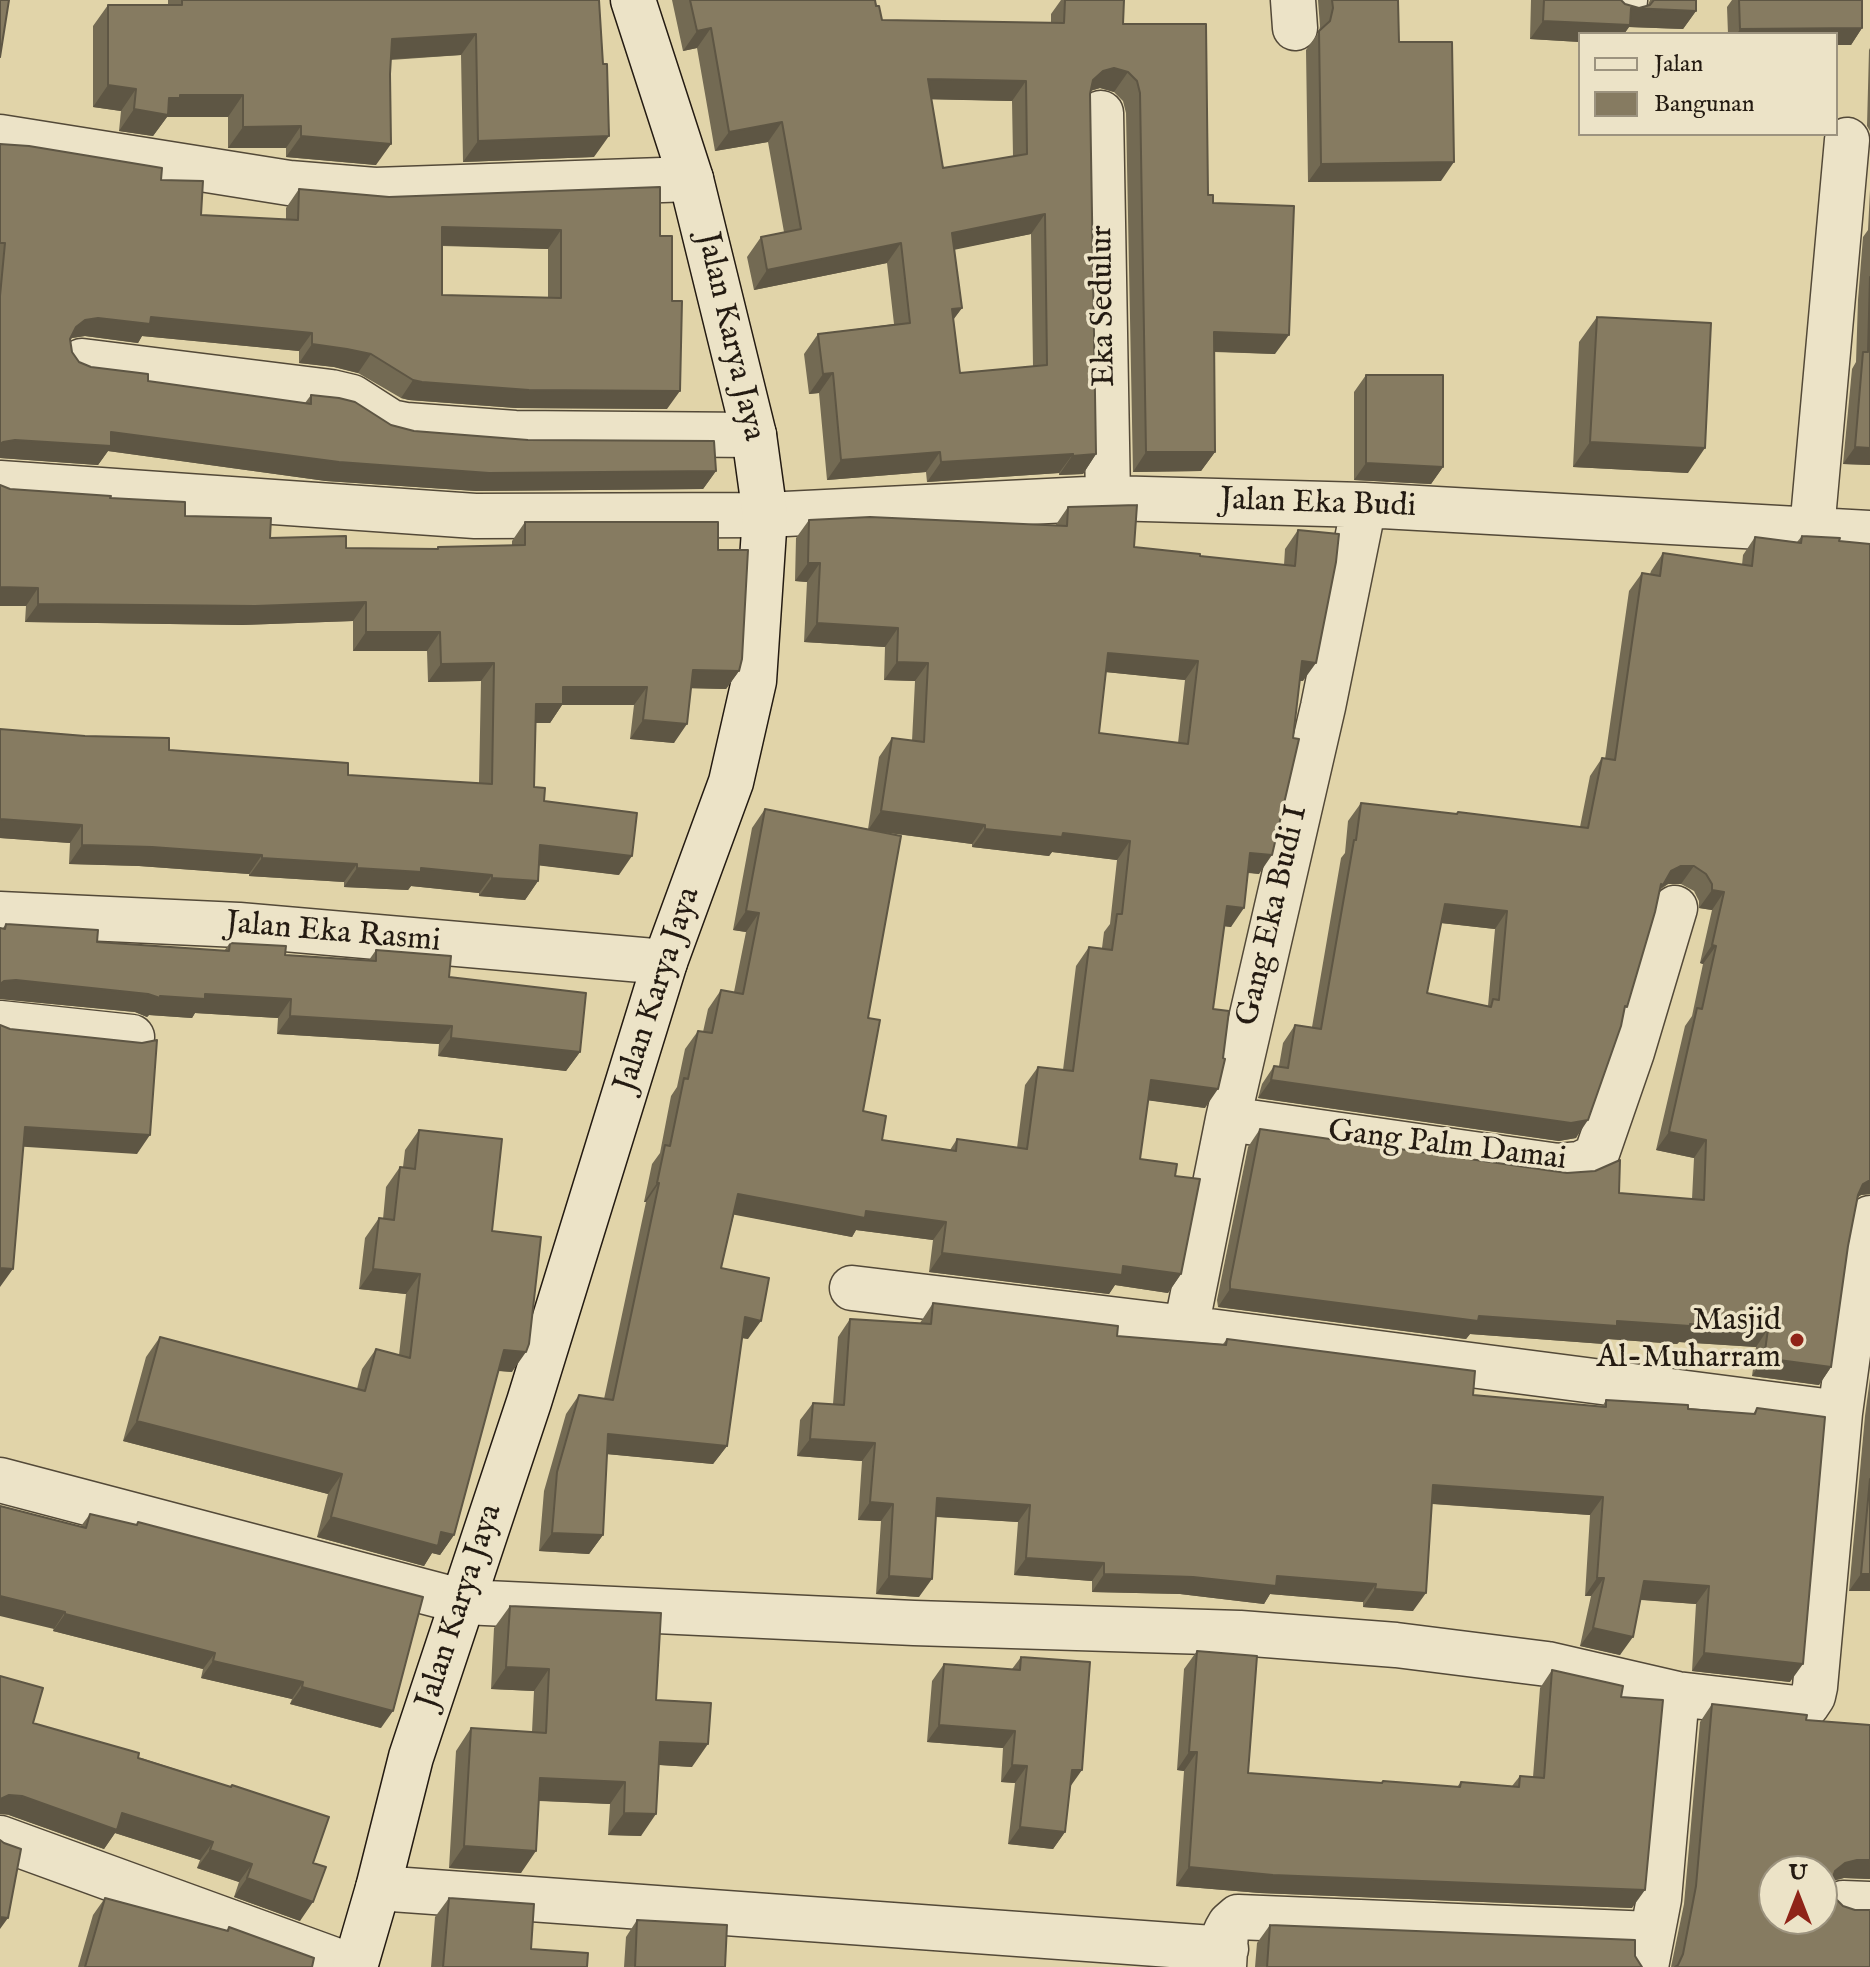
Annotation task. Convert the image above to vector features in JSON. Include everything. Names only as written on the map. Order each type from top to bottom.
[{"type":"street","name":"Jalan Karya Jaya","points":[[355,1967],[411,1757],[529,1402],[665,962],[731,782],[754,681],[765,515],[754,435],[691,179],[633,0]]},
{"type":"street","name":"Eka Sedulur","points":[[1101,113],[1108,498]]},
{"type":"street","points":[[0,137],[289,183],[375,190],[691,179]]},
{"type":"street","points":[[1812,530],[1847,140]]},
{"type":"street","points":[[82,361],[331,392],[352,397],[391,422],[406,425],[515,433],[754,435]]},
{"type":"street","name":"Jalan Eka Budi","points":[[0,483],[475,516],[765,515],[1108,498],[1364,505],[1870,533]]},
{"type":"street","name":"Gang Eka Budi I","points":[[1186,1328],[1228,1119],[1323,707],[1364,505]]},
{"type":"street","name":"Gang Palm Damai","points":[[1228,1119],[1558,1166],[1580,1164],[1596,1156],[1632,1052],[1675,908]]},
{"type":"street","name":"Jalan Eka Rasmi","points":[[0,914],[239,925],[665,962]]},
{"type":"street","points":[[0,1023],[132,1037]]},
{"type":"street","points":[[0,1480],[464,1602],[899,1623],[1240,1633],[1396,1645],[1547,1664],[1677,1694],[1796,1708],[1807,1705],[1813,1696],[1840,1413],[1865,1268],[1870,1218]]},
{"type":"street","points":[[852,1288],[1840,1413]]},
{"type":"street","points":[[378,1888],[1225,1958],[1226,1931],[1238,1917],[1649,1950],[1659,1899],[1677,1694]]},
{"type":"street","points":[[0,1838],[355,1967]]},
{"type":"building","points":[[0,0],[9,0],[0,57]]},
{"type":"building","points":[[182,0],[599,0],[603,64],[607,64],[609,136],[478,141],[476,34],[392,39],[391,144],[301,136],[301,126],[243,127],[243,95],[180,95],[180,98],[169,98],[168,115],[134,109],[136,89],[108,85],[108,5],[182,5]]},
{"type":"building","points":[[690,0],[875,0],[882,20],[1064,23],[1065,0],[1124,0],[1123,24],[1206,24],[1208,195],[1213,195],[1213,203],[1294,206],[1289,335],[1214,332],[1215,452],[1146,452],[1140,93],[1137,81],[1128,72],[1114,68],[1103,71],[1093,80],[1090,94],[1096,454],[941,462],[940,452],[841,460],[833,373],[823,374],[818,334],[910,323],[901,243],[767,270],[761,237],[801,229],[782,122],[729,132],[711,28],[697,31]],"holes":[[[928,79],[1026,81],[1027,154],[943,168]],[[1045,214],[1047,365],[960,373],[952,309],[962,308],[952,233]]]},
{"type":"building","points":[[1332,0],[1398,0],[1399,42],[1452,42],[1454,162],[1321,164],[1319,31],[1330,21]]},
{"type":"building","points":[[1544,0],[1621,0],[1639,8],[1650,5],[1654,0],[1696,0],[1696,11],[1631,8],[1630,25],[1543,21]]},
{"type":"building","points":[[1739,0],[1862,0],[1862,28],[1740,29]]},
{"type":"building","points":[[0,144],[162,168],[161,180],[203,181],[201,215],[298,220],[299,189],[389,197],[660,187],[660,236],[672,236],[672,301],[682,301],[680,391],[529,390],[422,382],[413,380],[371,354],[312,344],[312,333],[151,317],[150,324],[98,318],[85,320],[76,327],[70,339],[72,352],[79,362],[91,367],[148,374],[148,381],[311,404],[311,395],[339,398],[355,402],[391,425],[414,431],[528,440],[714,441],[716,471],[489,473],[339,462],[111,432],[111,446],[15,440],[0,444],[0,296],[5,243],[0,243]],"holes":[[[442,227],[561,230],[561,298],[442,295]]]},
{"type":"building","points":[[1870,277],[1870,448],[1855,447],[1863,352],[1868,352]]},
{"type":"building","points":[[1597,317],[1711,323],[1705,448],[1590,442]]},
{"type":"building","points":[[1366,375],[1443,375],[1443,467],[1366,463]]},
{"type":"building","points":[[0,485],[10,489],[185,502],[185,516],[271,518],[270,538],[346,536],[346,548],[438,549],[525,545],[525,522],[718,522],[718,550],[748,550],[742,659],[739,671],[693,670],[687,724],[643,720],[647,687],[563,687],[563,704],[536,704],[534,787],[545,788],[544,801],[637,813],[632,856],[540,845],[538,881],[421,868],[421,872],[357,868],[357,864],[262,858],[262,855],[82,845],[82,825],[0,819],[0,729],[85,736],[169,738],[169,750],[348,763],[348,775],[492,784],[494,663],[441,664],[440,632],[366,632],[366,602],[255,606],[38,604],[38,588],[0,587]]},
{"type":"building","points":[[1137,505],[1134,547],[1295,566],[1298,530],[1339,534],[1316,663],[1302,661],[1293,738],[1299,739],[1272,855],[1250,853],[1244,908],[1227,906],[1213,1009],[1229,1011],[1225,1059],[1218,1089],[1151,1080],[1140,1159],[1177,1164],[1175,1176],[1200,1179],[1181,1274],[1123,1266],[1122,1275],[942,1253],[946,1222],[866,1211],[865,1218],[738,1194],[721,1268],[769,1278],[761,1321],[745,1317],[727,1446],[608,1434],[603,1535],[552,1533],[557,1472],[579,1395],[613,1400],[665,1145],[670,1146],[684,1078],[688,1079],[698,1031],[712,1033],[721,990],[743,994],[759,913],[746,911],[765,809],[901,836],[868,1018],[880,1020],[863,1111],[886,1116],[882,1140],[956,1151],[957,1139],[1027,1149],[1038,1067],[1073,1071],[1089,947],[1112,950],[1117,914],[1122,914],[1130,841],[1063,833],[1062,837],[985,829],[985,825],[881,811],[892,738],[924,742],[928,663],[897,662],[898,628],[817,623],[820,563],[808,563],[809,520],[870,517],[1067,526],[1068,507]],"holes":[[[1108,653],[1198,661],[1188,744],[1099,733]]]},
{"type":"building","points":[[1802,536],[1840,538],[1839,541],[1870,544],[1870,1180],[1863,1184],[1858,1195],[1831,1367],[1764,1358],[1768,1329],[1617,1321],[1617,1326],[1479,1316],[1478,1321],[1230,1289],[1260,1129],[1567,1173],[1595,1171],[1620,1160],[1619,1193],[1704,1200],[1706,1140],[1669,1132],[1697,1008],[1702,1009],[1724,892],[1712,890],[1706,874],[1694,866],[1681,866],[1671,871],[1661,884],[1627,1007],[1588,1120],[1571,1123],[1271,1080],[1274,1066],[1288,1068],[1295,1025],[1321,1029],[1361,803],[1588,828],[1602,758],[1615,760],[1642,573],[1660,576],[1663,553],[1752,566],[1755,537],[1801,543]],"holes":[[[1445,904],[1507,911],[1499,1000],[1493,999],[1491,1007],[1427,993]]]},
{"type":"building","points":[[6,924],[98,930],[97,942],[229,951],[230,943],[286,946],[285,955],[376,961],[376,950],[451,956],[449,977],[586,993],[580,1052],[451,1038],[452,1026],[290,1016],[291,999],[205,994],[205,999],[160,998],[148,994],[16,980],[0,984],[0,928],[5,929]]},
{"type":"building","points":[[0,1025],[10,1029],[142,1043],[157,1040],[150,1135],[25,1127],[13,1269],[0,1268]]},
{"type":"building","points":[[419,1130],[502,1139],[492,1231],[541,1237],[529,1344],[526,1352],[504,1350],[454,1535],[441,1532],[438,1546],[331,1517],[342,1474],[137,1421],[160,1337],[365,1391],[376,1349],[410,1358],[420,1274],[373,1269],[379,1218],[394,1220],[400,1167],[415,1169]]},
{"type":"building","points":[[933,1303],[1118,1326],[1117,1336],[1226,1345],[1227,1339],[1475,1371],[1473,1395],[1606,1407],[1606,1400],[1688,1405],[1688,1409],[1755,1414],[1757,1408],[1825,1417],[1803,1664],[1704,1653],[1709,1586],[1644,1581],[1633,1637],[1593,1628],[1604,1578],[1597,1578],[1603,1497],[1433,1485],[1426,1593],[1375,1589],[1376,1584],[1277,1576],[1276,1586],[1193,1577],[1104,1574],[1104,1563],[1026,1558],[1030,1505],[937,1498],[932,1579],[889,1576],[893,1504],[870,1502],[875,1443],[810,1439],[813,1403],[844,1405],[850,1319],[931,1324]]},
{"type":"building","points":[[1870,1479],[1870,1574],[1861,1574]]},
{"type":"building","points":[[0,1506],[86,1528],[90,1514],[137,1525],[138,1522],[423,1597],[393,1711],[302,1687],[303,1682],[213,1661],[215,1653],[0,1596]]},
{"type":"building","points":[[510,1606],[661,1613],[656,1700],[711,1703],[708,1744],[660,1742],[656,1814],[624,1813],[625,1782],[540,1778],[536,1851],[464,1846],[471,1728],[546,1733],[549,1669],[506,1667]]},
{"type":"building","points":[[1197,1651],[1257,1656],[1248,1773],[1382,1783],[1460,1787],[1461,1782],[1519,1787],[1520,1776],[1544,1778],[1552,1670],[1623,1686],[1621,1697],[1663,1700],[1645,1890],[1273,1875],[1189,1867],[1197,1752],[1189,1752]]},
{"type":"building","points":[[1021,1657],[1090,1662],[1082,1770],[1072,1770],[1065,1832],[1020,1827],[1027,1766],[1012,1765],[1015,1731],[939,1725],[944,1664],[1020,1670]]},
{"type":"building","points":[[0,1676],[43,1688],[33,1723],[139,1753],[138,1758],[329,1817],[313,1863],[326,1867],[313,1902],[247,1878],[252,1864],[210,1850],[213,1842],[122,1813],[117,1830],[22,1796],[9,1795],[0,1799]]},
{"type":"building","points":[[1712,1704],[1807,1715],[1806,1720],[1870,1725],[1870,1860],[1845,1863],[1838,1869],[1838,1855],[1758,1855],[1758,1935],[1838,1935],[1838,1901],[1855,1910],[1870,1910],[1870,1967],[1675,1967],[1683,1954],[1696,1886]]},
{"type":"building","points":[[0,1840],[21,1849],[8,1918],[0,1917]]},
{"type":"building","points":[[105,1898],[228,1931],[229,1927],[314,1958],[312,1967],[85,1967]]},
{"type":"building","points":[[449,1898],[534,1904],[531,1949],[588,1953],[587,1967],[443,1967]]},
{"type":"building","points":[[637,1920],[727,1925],[725,1967],[635,1967]]},
{"type":"building","points":[[1270,1925],[1635,1940],[1635,1956],[1642,1967],[1267,1967]]},
{"type":"place","name":"Masjid Al-Muharram","points":[[1797,1340]]}]
